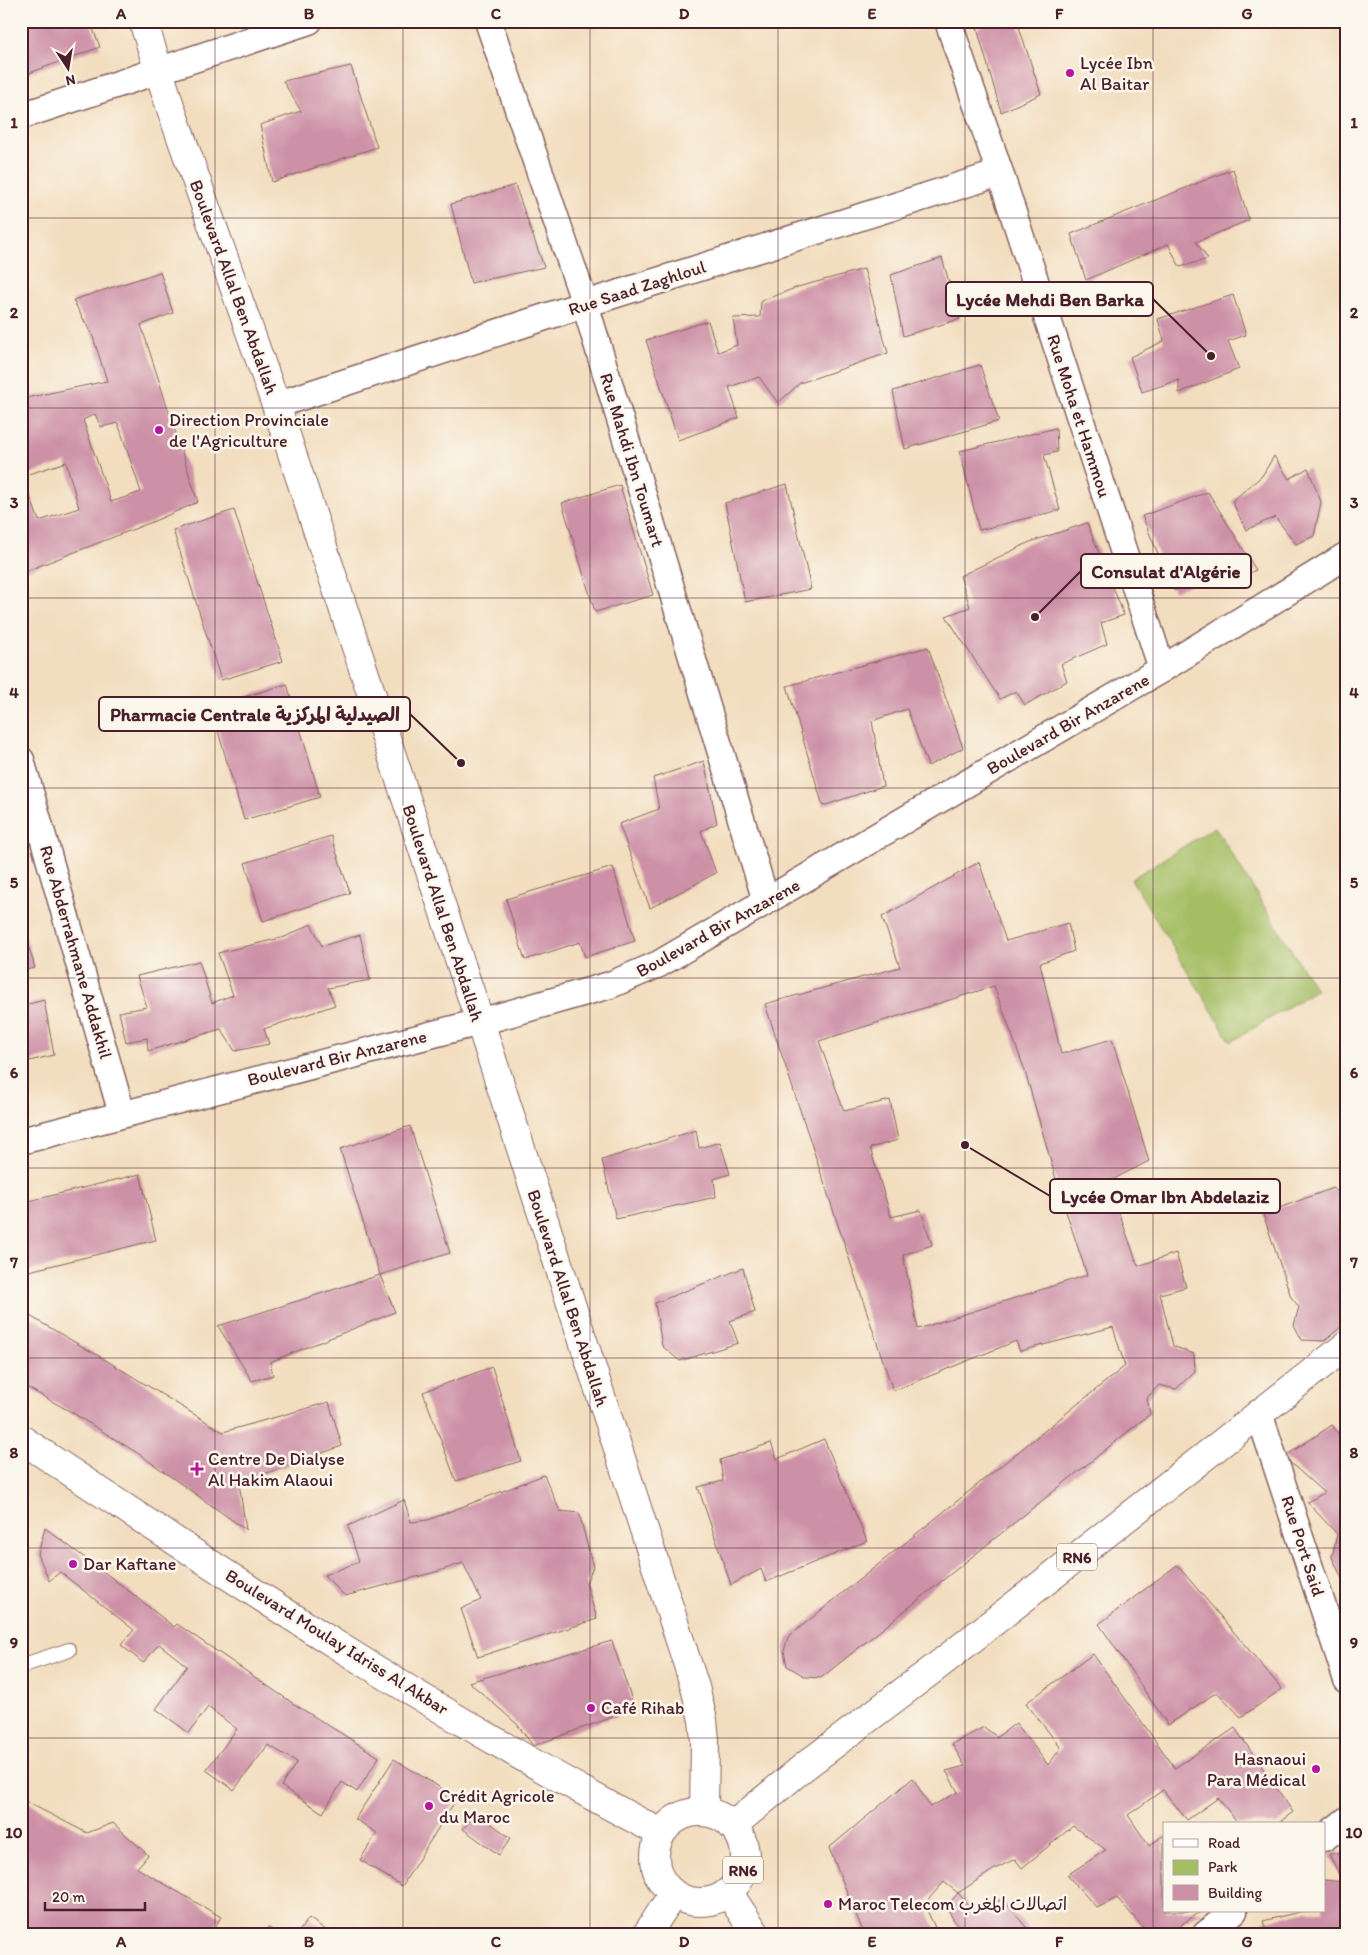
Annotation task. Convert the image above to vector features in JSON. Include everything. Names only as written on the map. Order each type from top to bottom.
[{"type":"main road","name":"Boulevard Allal Ben Abdallah","points":[[143,21],[159,72],[276,405],[480,1022],[695,1687],[703,1720],[705,1740],[704,1812]]},
{"type":"main road","name":"RN6","points":[[673,1894],[688,1901],[701,1902],[717,1898],[728,1892],[741,1875],[745,1858],[742,1840],[732,1826],[805,1766],[936,1668],[1347,1345]]},
{"type":"main road","name":"Boulevard Moulay Idriss Al Akbar","points":[[21,1439],[354,1656],[575,1788],[661,1833]]},
{"type":"main road","points":[[647,1934],[673,1894],[664,1886],[656,1868],[655,1848],[661,1833],[669,1824],[684,1815],[704,1812],[720,1817],[732,1826]]},
{"type":"main road","points":[[728,1892],[756,1934]]},
{"type":"street","points":[[21,116],[309,21]]},
{"type":"street","name":"Rue Mahdi Ibn Toumart","points":[[488,21],[585,304],[766,901]]},
{"type":"street","name":"Rue Moha et Hammou","points":[[948,21],[1000,173],[1162,669]]},
{"type":"street","name":"Rue Saad Zaghloul","points":[[276,405],[585,304],[1000,173]]},
{"type":"street","name":"Boulevard Bir Anzarene","points":[[21,1140],[480,1022],[592,991],[659,964],[1162,669],[1347,555]]},
{"type":"street","name":"Rue Abderrahmane Addakhil","points":[[21,760],[122,1114]]},
{"type":"street","name":"Rue Port Said","points":[[1259,1413],[1347,1680]]},
{"type":"street","points":[[1326,1836],[1347,1820]]},
{"type":"street","points":[[1206,1934],[1233,1912]]},
{"type":"lane","points":[[21,1666],[69,1650]]},
{"type":"green space","points":[[1215,827],[1316,990],[1231,1042],[1131,879]]},
{"type":"building","points":[[21,21],[90,21],[100,47],[21,76]]},
{"type":"building","points":[[991,21],[1017,21],[1041,94],[1001,112],[977,28]]},
{"type":"building","points":[[351,66],[377,147],[272,182],[260,125],[301,111],[283,81]]},
{"type":"building","points":[[1233,169],[1249,220],[1196,242],[1208,259],[1180,267],[1168,244],[1086,280],[1071,234]]},
{"type":"building","points":[[515,185],[544,267],[471,283],[451,204]]},
{"type":"building","points":[[942,258],[960,319],[903,336],[891,275]]},
{"type":"building","points":[[864,269],[888,353],[800,383],[778,403],[759,377],[729,387],[739,418],[678,440],[646,340],[708,321],[718,352],[737,345],[733,318],[760,317],[761,301],[798,287]]},
{"type":"building","points":[[160,272],[173,313],[141,325],[198,502],[21,573],[21,399],[107,381],[93,337],[73,300]],"holes":[[[95,414],[101,427],[118,423],[141,492],[111,502],[83,420]],[[66,462],[79,508],[39,521],[23,476]]]},
{"type":"building","points":[[1233,295],[1246,335],[1228,341],[1239,369],[1179,393],[1179,380],[1142,392],[1130,357],[1164,341],[1158,319]]},
{"type":"building","points":[[980,365],[999,421],[905,449],[893,391]]},
{"type":"building","points":[[1056,428],[1057,452],[1044,455],[1060,510],[979,530],[960,451]]},
{"type":"building","points":[[1274,456],[1289,479],[1308,468],[1321,502],[1314,536],[1296,544],[1275,517],[1246,530],[1232,501],[1262,476]]},
{"type":"building","points":[[787,484],[811,589],[745,602],[725,503]]},
{"type":"building","points":[[620,485],[653,595],[595,612],[562,503]]},
{"type":"building","points":[[1208,492],[1256,570],[1222,586],[1217,574],[1174,591],[1142,516]]},
{"type":"building","points":[[234,510],[283,661],[221,680],[173,530]]},
{"type":"building","points":[[1087,523],[1124,615],[1101,623],[1107,644],[1061,664],[1067,681],[1025,705],[1016,691],[1000,699],[946,616],[970,607],[960,576],[1030,542]]},
{"type":"building","points":[[928,647],[963,748],[928,766],[907,709],[872,721],[883,786],[823,806],[787,686]]},
{"type":"building","points":[[287,684],[320,797],[244,820],[211,707]]},
{"type":"building","points":[[704,761],[717,823],[701,831],[716,873],[650,908],[619,824],[659,809],[653,778]]},
{"type":"building","points":[[331,836],[350,893],[263,921],[245,863]]},
{"type":"building","points":[[979,862],[1006,941],[1068,923],[1074,951],[1040,963],[1061,1054],[1112,1039],[1149,1161],[1108,1182],[1138,1266],[1176,1253],[1186,1287],[1160,1294],[1173,1346],[1194,1354],[1195,1371],[1176,1389],[1159,1385],[1147,1398],[1150,1414],[821,1678],[806,1677],[787,1666],[784,1651],[788,1637],[1125,1366],[1113,1327],[1020,1351],[1016,1341],[893,1391],[765,1004],[900,967],[882,917]],"holes":[[[994,986],[1024,1068],[1060,1193],[1087,1275],[918,1329],[903,1255],[932,1245],[921,1210],[891,1217],[870,1148],[898,1140],[890,1100],[844,1111],[819,1041]]]},
{"type":"building","points":[[613,867],[635,941],[585,957],[580,942],[525,960],[506,899]]},
{"type":"building","points":[[21,920],[35,968],[21,971]]},
{"type":"building","points":[[311,924],[322,946],[360,935],[370,980],[328,988],[335,1005],[264,1029],[269,1044],[235,1051],[221,1029],[148,1051],[147,1038],[126,1042],[119,1012],[147,1007],[137,976],[199,961],[212,1003],[233,995],[218,953],[285,937]]},
{"type":"building","points":[[44,1000],[54,1055],[21,1063],[21,1006]]},
{"type":"building","points":[[410,1126],[450,1253],[380,1275],[340,1149]]},
{"type":"building","points":[[696,1130],[699,1148],[720,1142],[730,1174],[714,1179],[716,1197],[616,1219],[602,1160]]},
{"type":"building","points":[[140,1174],[156,1240],[21,1273],[21,1203]]},
{"type":"building","points":[[1333,1188],[1347,1198],[1347,1322],[1324,1341],[1302,1340],[1294,1325],[1299,1307],[1291,1297],[1263,1214]]},
{"type":"building","points":[[743,1268],[755,1312],[730,1321],[738,1343],[680,1361],[662,1346],[655,1303]]},
{"type":"building","points":[[380,1275],[395,1312],[270,1362],[273,1375],[252,1381],[218,1326]]},
{"type":"building","points":[[21,1311],[223,1432],[329,1402],[342,1446],[239,1483],[246,1530],[139,1454],[21,1384]]},
{"type":"building","points":[[492,1367],[521,1461],[456,1481],[423,1392]]},
{"type":"building","points":[[1332,1425],[1347,1445],[1347,1589],[1332,1557],[1337,1534],[1307,1502],[1324,1493],[1284,1457]]},
{"type":"building","points":[[824,1439],[867,1541],[766,1582],[761,1569],[731,1585],[698,1487],[723,1481],[720,1460],[771,1443],[777,1459]]},
{"type":"building","points":[[544,1475],[560,1511],[579,1513],[593,1567],[586,1583],[597,1619],[478,1657],[461,1609],[481,1600],[463,1563],[345,1596],[324,1575],[359,1562],[348,1526],[404,1500],[411,1522],[428,1520]]},
{"type":"building","points":[[45,1528],[174,1627],[177,1624],[294,1704],[379,1757],[357,1792],[342,1782],[323,1813],[281,1786],[297,1762],[268,1745],[234,1790],[206,1770],[237,1729],[208,1707],[189,1733],[156,1709],[187,1666],[159,1644],[143,1663],[121,1645],[134,1630],[60,1572],[49,1581],[38,1554]]},
{"type":"building","points":[[1177,1565],[1282,1689],[1241,1717],[1217,1692],[1168,1725],[1099,1624]]},
{"type":"building","points":[[612,1641],[635,1709],[533,1746],[517,1724],[469,1682]]},
{"type":"building","points":[[1093,1654],[1175,1768],[1235,1728],[1293,1812],[1280,1822],[1237,1822],[1218,1798],[1187,1820],[1163,1790],[1128,1815],[1149,1846],[1163,1836],[1163,1912],[1200,1912],[1166,1934],[1149,1934],[1117,1898],[1097,1908],[1067,1875],[1106,1850],[1073,1826],[1022,1868],[1015,1859],[993,1870],[958,1893],[944,1882],[924,1904],[938,1934],[864,1934],[829,1848],[913,1778],[930,1807],[958,1792],[946,1771],[965,1766],[952,1744],[984,1727],[997,1737],[1016,1723],[1048,1765],[1061,1748],[1026,1703]]},
{"type":"building","points":[[394,1759],[457,1798],[402,1886],[360,1860],[377,1833],[355,1819]]},
{"type":"building","points":[[21,1799],[87,1833],[113,1823],[148,1855],[137,1868],[221,1917],[211,1934],[24,1934],[21,1932],[21,1842],[23,1839],[21,1838]]},
{"type":"building","points":[[475,1812],[511,1838],[499,1855],[463,1829]]},
{"type":"building","points":[[1347,1852],[1347,1934],[1267,1934],[1263,1921],[1299,1912],[1326,1912],[1326,1880],[1343,1882],[1329,1854]]},
{"type":"building","points":[[958,1893],[975,1913],[1002,1899],[1032,1934],[948,1934],[958,1927],[946,1907]]},
{"type":"building","points":[[309,1918],[331,1934],[297,1934]]},
{"type":"building","points":[[268,1927],[278,1934],[263,1934]]},
{"type":"place","name":"Lycée Ibn Al Baitar","points":[[1070,73]]},
{"type":"place","name":"Lycée Mehdi Ben Barka","points":[[1211,356]]},
{"type":"place","name":"Direction Provinciale de l'Agriculture","points":[[159,430]]},
{"type":"place","name":"Consulat d'Algérie","points":[[1035,617]]},
{"type":"place","name":"Pharmacie Centrale الصيدلية المركزية","points":[[461,763]]},
{"type":"place","name":"Lycée Omar Ibn Abdelaziz","points":[[965,1145]]},
{"type":"place","name":"Centre De Dialyse Al Hakim Alaoui","points":[[197,1469]]},
{"type":"place","name":"Dar Kaftane","points":[[73,1564]]},
{"type":"place","name":"Café Rihab","points":[[591,1708]]},
{"type":"place","name":"Hasnaoui Para Médical","points":[[1316,1769]]},
{"type":"place","name":"Crédit Agricole du Maroc","points":[[429,1806]]},
{"type":"place","name":"Maroc Telecom اتصالات المغرب","points":[[828,1904]]}]
